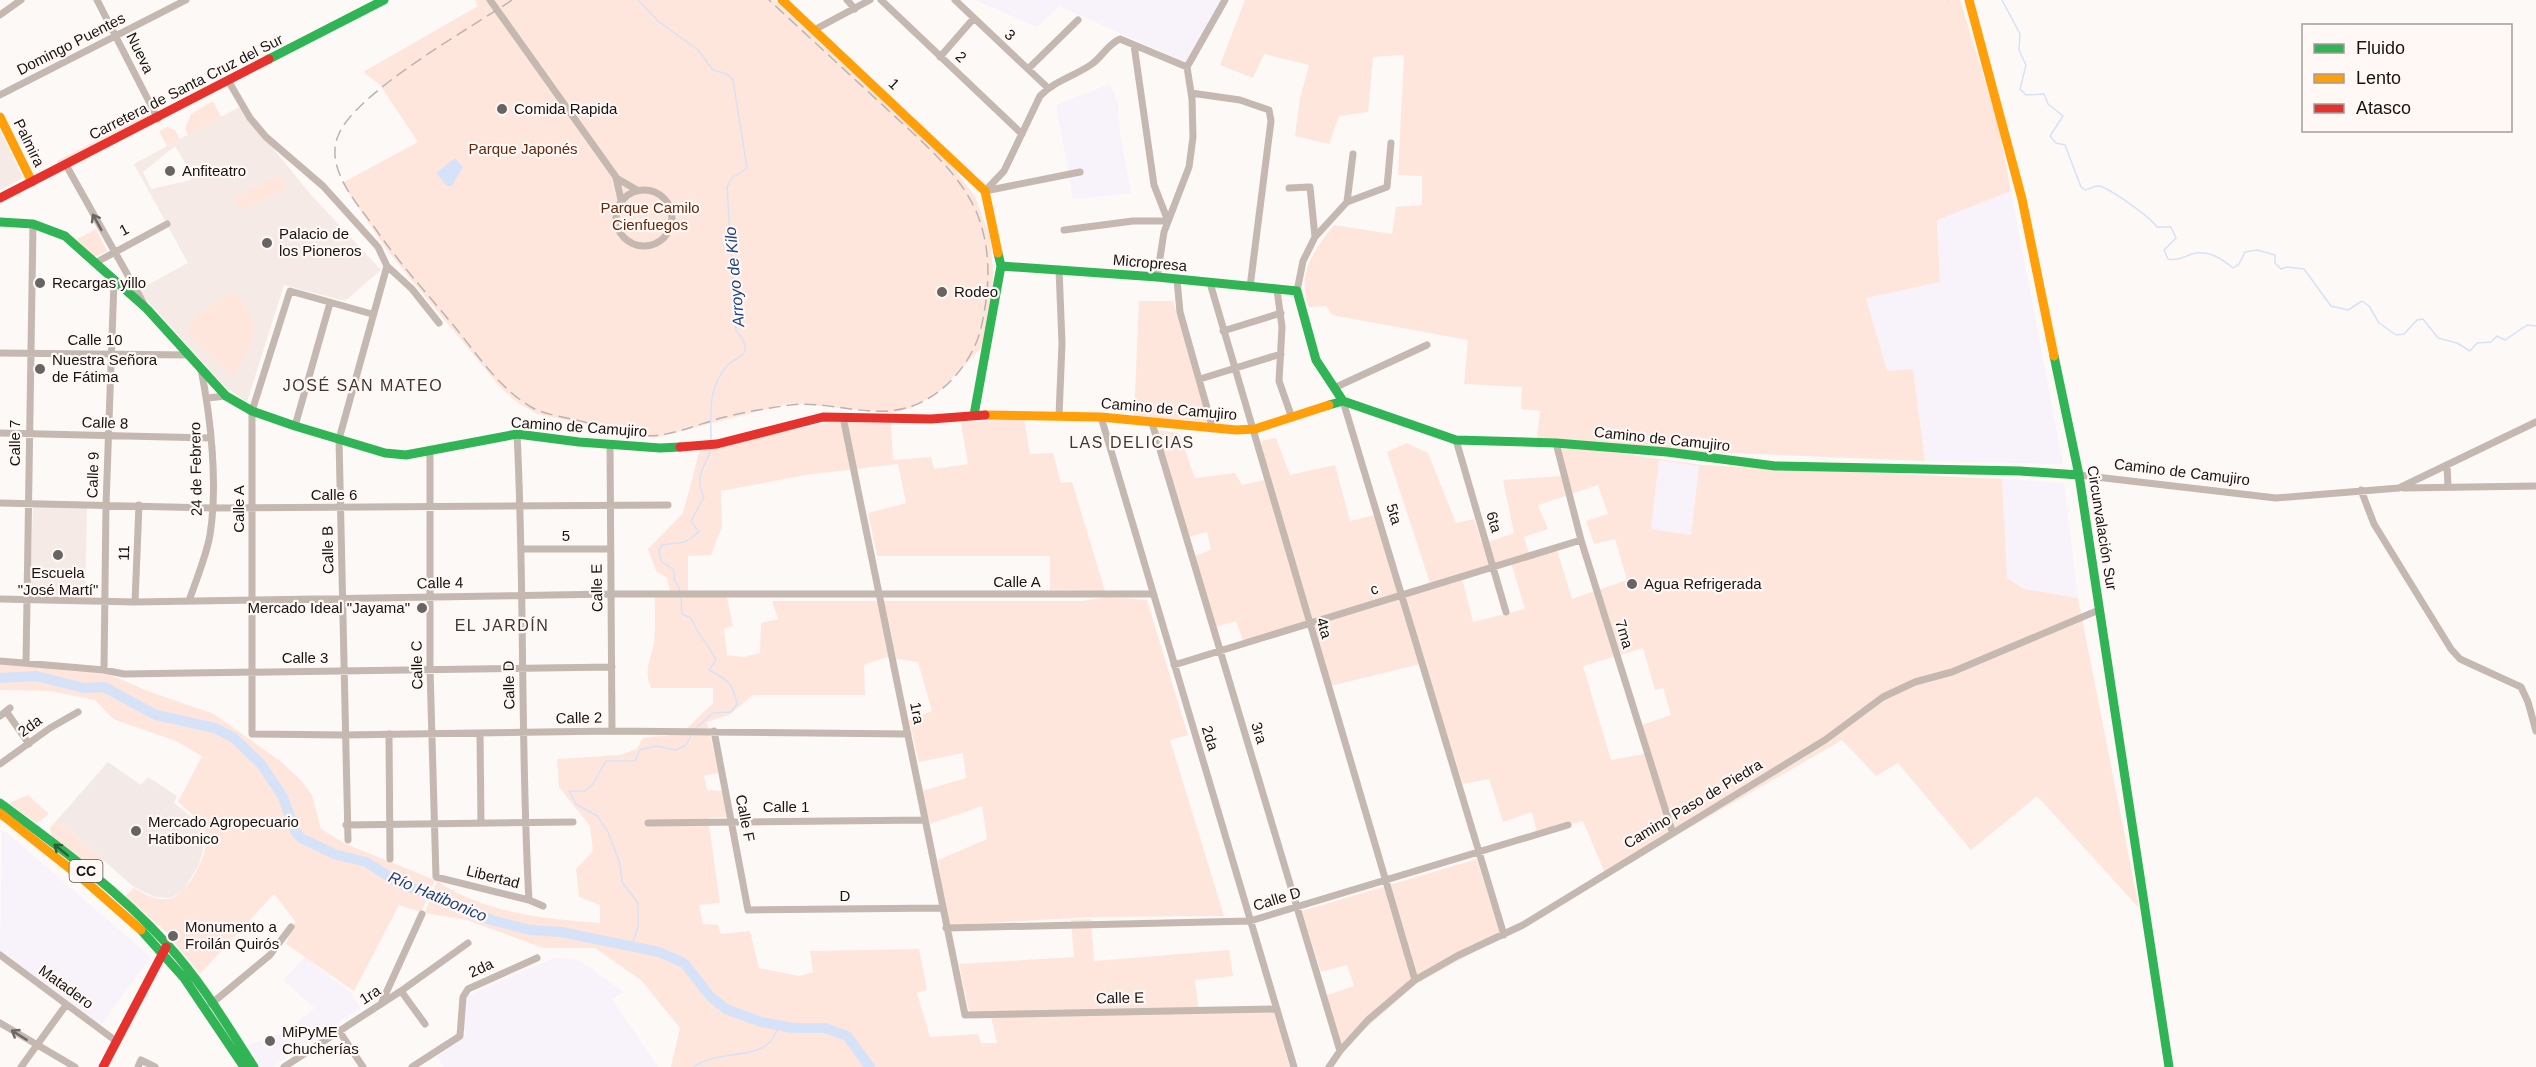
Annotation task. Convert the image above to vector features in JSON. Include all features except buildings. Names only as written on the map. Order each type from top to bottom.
[{"type":"street","points":[[0,15],[21,0]]},
{"type":"street","name":"Nueva","points":[[98,0],[158,119]]},
{"type":"street","name":"Domingo Puentes","points":[[0,95],[116,36],[171,3],[186,0]]},
{"type":"street","name":"Carretera de Santa Cruz del Sur","points":[[0,198],[158,119],[384,0]]},
{"type":"street","points":[[490,0],[616,177],[637,190],[654,192],[662,196],[672,212],[670,231],[656,244],[638,246],[621,236],[615,218],[621,200],[616,177]]},
{"type":"street","name":"1","points":[[782,0],[985,190]]},
{"type":"street","points":[[847,0],[855,9]]},
{"type":"street","points":[[814,30],[870,0]]},
{"type":"street","name":"2","points":[[881,0],[1022,134]]},
{"type":"street","name":"3","points":[[955,0],[1048,87]]},
{"type":"street","points":[[1156,277],[1168,221],[1189,167],[1193,137],[1187,67],[1225,0]]},
{"type":"street","name":"Circunvalación Sur","points":[[1969,0],[2022,199],[2079,475],[2169,1067]]},
{"type":"street","points":[[940,57],[974,18]]},
{"type":"street","points":[[1028,69],[1078,20]]},
{"type":"street","points":[[985,190],[1004,171],[1040,96],[1048,87],[1092,63],[1115,41],[1120,39],[1187,67]]},
{"type":"street","points":[[1134,45],[1154,185],[1168,221]]},
{"type":"street","points":[[229,82],[249,118],[266,137],[323,186],[378,247],[387,266],[412,289],[440,323]]},
{"type":"street","points":[[1191,93],[1240,100],[1269,110],[1271,121],[1250,287]]},
{"type":"street","name":"Palmira","points":[[0,117],[32,182]]},
{"type":"street","name":"5ta","points":[[1391,143],[1387,187],[1347,202],[1315,237],[1303,261],[1297,291],[1316,360],[1343,401],[1504,935]]},
{"type":"street","points":[[1347,202],[1353,154]]},
{"type":"street","points":[[66,165],[147,309]]},
{"type":"street","points":[[985,190],[1080,172]]},
{"type":"street","points":[[1289,188],[1310,188],[1315,237]]},
{"type":"street","points":[[621,200],[637,190]]},
{"type":"street","points":[[974,415],[1000,266],[985,190]]},
{"type":"street","points":[[1064,230],[1133,221],[1168,221]]},
{"type":"street","name":"Camino de Camujiro","points":[[0,222],[33,224],[65,236],[147,309],[226,396],[252,411],[385,453],[430,452],[518,434],[610,445],[660,448],[717,444],[823,417],[931,419],[974,415],[1101,417],[1213,429],[1255,429],[1343,401],[1433,434],[1456,440],[1556,443],[1666,452],[1775,466],[2020,471],[2079,475],[2276,498],[2399,488],[2536,422]]},
{"type":"street","name":"Calle 7","points":[[26,663],[33,224]]},
{"type":"street","name":"1","points":[[95,263],[167,224]]},
{"type":"street","name":"Calle B","points":[[348,840],[339,439],[387,266]]},
{"type":"street","name":"Micropresa","points":[[1000,266],[1156,277],[1297,291]]},
{"type":"street","points":[[1059,269],[1062,343],[1059,416]]},
{"type":"street","points":[[1177,280],[1180,312],[1213,429]]},
{"type":"street","name":"Calle 9","points":[[104,670],[107,437],[114,281]]},
{"type":"street","name":"4ta","points":[[1210,283],[1234,368],[1255,429],[1308,623],[1388,880],[1415,980]]},
{"type":"street","points":[[1277,290],[1281,313],[1279,381],[1292,418]]},
{"type":"street","name":"Calle A","points":[[252,734],[252,411],[290,291],[330,303]]},
{"type":"street","points":[[295,426],[330,303],[372,314]]},
{"type":"street","points":[[1223,331],[1281,313]]},
{"type":"street","points":[[1334,388],[1427,345]]},
{"type":"street","name":"Calle 10","points":[[0,353],[189,355]]},
{"type":"street","points":[[1200,379],[1281,354]]},
{"type":"street","name":"24 de Febrero","points":[[189,601],[209,537],[212,508],[207,399],[201,369]]},
{"type":"street","points":[[207,399],[226,396]]},
{"type":"street","name":"1ra","points":[[843,417],[881,596],[941,909],[965,1015]]},
{"type":"street","name":"2da","points":[[1101,417],[1294,1067]]},
{"type":"street","name":"3ra","points":[[1152,423],[1340,1051]]},
{"type":"street","name":"Calle 8","points":[[0,433],[210,438]]},
{"type":"street","name":"Calle D","points":[[518,434],[525,822],[529,900]]},
{"type":"street","name":"6ta","points":[[1456,440],[1506,612]]},
{"type":"street","name":"7ma","points":[[1556,443],[1581,540],[1672,831]]},
{"type":"street","name":"Calle E","points":[[610,445],[612,731]]},
{"type":"street","name":"Calle C","points":[[430,452],[430,669],[436,877]]},
{"type":"street","points":[[2447,466],[2448,486]]},
{"type":"street","points":[[2399,488],[2536,486]]},
{"type":"street","points":[[2361,490],[2373,524],[2451,649],[2460,659],[2521,687],[2536,731]]},
{"type":"street","name":"Calle 6","points":[[0,502],[212,508],[668,505]]},
{"type":"street","name":"11","points":[[135,602],[139,505]]},
{"type":"street","name":"c","points":[[1174,665],[1581,540]]},
{"type":"street","name":"5","points":[[521,549],[610,549]]},
{"type":"street","name":"Calle 4","points":[[0,599],[135,602],[681,593],[881,596]]},
{"type":"street","name":"Calle A","points":[[881,596],[1153,594]]},
{"type":"street","name":"Camino Paso de Piedra","points":[[1329,1067],[1368,1020],[1415,980],[1457,956],[1504,935],[1825,740],[1883,697],[1915,682],[1952,672],[2099,610]]},
{"type":"street","name":"Calle 3","points":[[0,661],[104,670],[124,674],[612,667]]},
{"type":"street","points":[[5,712],[29,744]]},
{"type":"street","name":"2da","points":[[0,764],[78,712]]},
{"type":"street","name":"Calle 2","points":[[252,734],[714,731],[908,734]]},
{"type":"street","name":"Calle F","points":[[714,731],[748,910]]},
{"type":"street","points":[[480,733],[481,823]]},
{"type":"street","points":[[389,734],[390,859]]},
{"type":"street","name":"CC","points":[[2,811],[93,883],[165,948],[255,1067]]},
{"type":"street","name":"Calle 1","points":[[648,823],[731,820],[924,820]]},
{"type":"street","points":[[346,825],[573,822]]},
{"type":"street","name":"Calle D","points":[[946,928],[1251,921],[1568,825]]},
{"type":"street","name":"Libertad","points":[[436,877],[529,900],[543,906]]},
{"type":"street","name":"D","points":[[748,910],[941,909]]},
{"type":"street","points":[[381,1004],[422,914]]},
{"type":"street","points":[[209,1006],[270,955],[291,927]]},
{"type":"street","name":"1ra","points":[[284,1067],[401,991],[468,943]]},
{"type":"street","points":[[103,1067],[165,948]]},
{"type":"street","name":"Matadero","points":[[0,955],[117,1041]]},
{"type":"street","name":"2da","points":[[412,1067],[460,1036],[463,997],[473,984],[537,958]]},
{"type":"street","points":[[401,991],[425,1024]]},
{"type":"street","points":[[21,1067],[66,1005]]},
{"type":"street","name":"CC","points":[[209,1006],[244,1067]]},
{"type":"street","name":"Calle E","points":[[965,1015],[1276,1009]]},
{"type":"street","points":[[0,1023],[75,1067]]},
{"type":"street","points":[[339,1031],[363,1067]]},
{"type":"street","points":[[138,1067],[141,1060],[155,1067]]},
{"type":"shaded area","points":[[975,0],[1222,0],[1188,63],[1059,6],[1037,27]]},
{"type":"shaded area","points":[[1110,84],[1118,104],[1120,132],[1131,193],[1073,199],[1056,105]]},
{"type":"shaded area","name":"Palacio de los Pioneros","points":[[239,107],[312,196],[381,270],[345,301],[284,285],[247,402],[224,386],[138,290],[188,263],[134,164]],"holes":[[[175,146],[188,168],[191,180],[151,189],[143,172]]]},
{"type":"shaded area","points":[[0,130],[23,178],[0,190]]},
{"type":"shaded area","points":[[2011,191],[2063,464],[1925,461],[1913,369],[1887,372],[1866,297],[1940,282],[1937,220]]},
{"type":"shaded area","points":[[1659,460],[1699,466],[1691,535],[1651,529]]},
{"type":"shaded area","points":[[2002,479],[2064,483],[2078,598],[2024,589],[2007,578]]},
{"type":"shaded area","name":"Escuela \"José Martí\"","points":[[33,507],[87,507],[85,596],[30,594]]},
{"type":"shaded area","name":"Mercado Agropecuario Hatibonico","points":[[108,762],[141,785],[148,777],[177,796],[174,803],[198,822],[205,841],[199,865],[182,892],[170,898],[155,897],[134,887],[57,820]]},
{"type":"shaded area","points":[[2,829],[151,957],[101,1025],[0,951]]},
{"type":"shaded area","points":[[305,957],[350,992],[360,1008],[272,1067],[262,1067],[247,1045],[283,1033],[315,1008],[283,980]]},
{"type":"shaded area","points":[[554,958],[577,959],[624,992],[612,999],[658,1067],[444,1067],[437,1057],[467,1035],[463,1030],[467,996]]},
{"type":"green space","name":"Parque Camilo Cienfuegos","points":[[475,0],[774,0],[947,160],[975,196],[990,238],[993,271],[992,300],[982,347],[940,391],[912,408],[891,413],[790,403],[654,438],[537,414],[518,403],[501,388],[386,249],[342,183],[418,142],[380,85],[363,72],[478,6]]},
{"type":"green space","points":[[1245,0],[1960,0],[1998,124],[2011,191],[1937,220],[1940,282],[1866,298],[1887,371],[1913,369],[1925,461],[1704,452],[1537,439],[1540,411],[1521,409],[1522,387],[1464,384],[1468,340],[1332,315],[1326,306],[1309,307],[1305,284],[1309,263],[1334,225],[1392,234],[1396,207],[1422,205],[1422,176],[1398,175],[1404,55],[1373,57],[1368,112],[1339,116],[1329,144],[1295,136],[1300,98],[1309,65],[1264,54],[1253,78],[1220,65]]},
{"type":"green space","points":[[213,101],[221,117],[188,135],[185,129],[191,114]]},
{"type":"green space","points":[[149,113],[152,118],[57,165],[57,161]]},
{"type":"green space","points":[[167,127],[175,130],[180,139],[167,146],[159,131]]},
{"type":"green space","points":[[277,175],[287,188],[241,211],[234,198]]},
{"type":"green space","points":[[96,229],[107,251],[94,257],[77,239]]},
{"type":"green space","points":[[233,291],[244,302],[250,313],[254,333],[246,354],[232,377],[187,332],[196,316]]},
{"type":"green space","points":[[1139,301],[1173,301],[1209,422],[1134,417]]},
{"type":"green space","points":[[1024,418],[1030,454],[1053,453],[1061,483],[1072,482],[1105,591],[1050,590],[1050,556],[877,556],[868,513],[906,503],[898,464],[805,475],[721,491],[722,526],[711,555],[688,556],[688,591],[726,593],[733,626],[724,629],[727,655],[744,657],[760,653],[761,623],[778,619],[772,601],[1083,601],[1107,597],[1147,600],[1188,735],[1170,740],[1224,916],[1093,917],[948,925],[938,860],[987,839],[982,806],[930,824],[922,791],[966,778],[963,753],[919,762],[909,720],[932,711],[918,662],[886,657],[864,665],[865,695],[753,695],[729,715],[707,722],[719,773],[704,776],[707,790],[722,791],[728,817],[708,818],[720,903],[699,905],[703,924],[718,925],[721,934],[750,931],[759,968],[799,976],[813,972],[810,951],[919,949],[927,990],[917,993],[930,1037],[978,1034],[981,1043],[997,1043],[990,1012],[969,1011],[959,964],[1074,957],[1071,920],[1091,919],[1094,961],[1229,950],[1233,976],[1195,980],[1199,1013],[1272,1007],[1290,1067],[671,1067],[680,1028],[642,981],[595,948],[543,948],[467,920],[425,913],[437,881],[455,892],[495,907],[536,916],[600,923],[600,905],[579,897],[576,869],[593,851],[590,826],[559,787],[557,759],[620,755],[637,749],[643,738],[681,734],[713,703],[713,688],[651,688],[648,674],[648,665],[654,645],[655,593],[670,591],[667,578],[656,571],[648,549],[683,513],[700,449],[837,421],[891,422],[893,460],[931,457],[934,469],[968,464],[961,423]]},
{"type":"green space","points":[[1156,430],[1179,433],[1195,478],[1235,473],[1242,485],[1269,479],[1261,441],[1276,438],[1290,475],[1335,465],[1350,521],[1375,515],[1400,594],[1430,583],[1387,452],[1407,443],[1428,453],[1456,523],[1474,519],[1482,544],[1514,533],[1503,480],[1561,476],[1554,444],[1703,465],[2002,479],[2007,578],[2024,589],[2078,598],[2139,908],[2037,796],[1971,850],[1898,763],[1876,776],[1842,740],[1606,876],[1583,821],[1537,833],[1532,812],[1503,822],[1489,779],[1463,784],[1424,663],[1330,686],[1311,621],[1243,641],[1236,621],[1215,627],[1194,556],[1211,550],[1207,532],[1188,537]],"holes":[[[1659,460],[1699,466],[1691,535],[1651,529]],[[1598,485],[1608,514],[1586,521],[1594,544],[1615,539],[1627,580],[1572,599],[1557,550],[1530,557],[1524,537],[1548,529],[1538,505]],[[1511,563],[1525,609],[1473,622],[1462,578]],[[1643,648],[1655,690],[1663,688],[1671,715],[1642,725],[1650,753],[1611,760],[1583,666]]]},
{"type":"green space","points":[[0,663],[109,674],[145,690],[214,714],[280,761],[301,780],[312,795],[321,829],[346,844],[435,880],[421,912],[399,905],[354,991],[286,944],[295,921],[274,894],[200,974],[164,930],[125,896],[134,888],[155,898],[169,899],[183,891],[195,874],[204,854],[205,832],[196,818],[178,802],[202,756],[176,741],[113,719],[95,700],[51,691],[0,690]]},
{"type":"green space","points":[[28,795],[49,814],[37,823],[9,803]]},
{"type":"green space","points":[[57,820],[103,860],[104,864],[96,872],[52,837],[50,828]]},
{"type":"green space","points":[[1477,859],[1501,937],[1416,984],[1341,1050],[1327,995],[1354,986],[1347,965],[1321,972],[1302,911]]},
{"type":"water","points":[[455,158],[463,167],[452,186],[447,186],[436,173]]},
{"type":"waterway","name":"Arroyo de Kilo","points":[[638,0],[658,21],[698,50],[713,70],[727,74],[733,80],[747,168],[732,178],[727,187],[736,331],[743,340],[745,351],[727,366],[716,383],[711,411],[711,441]]},
{"type":"waterway","points":[[2002,0],[2020,34],[2019,50],[2026,65],[2020,89],[2026,95],[2044,94],[2048,104],[2063,116],[2050,136],[2056,143],[2065,145],[2081,187],[2085,190],[2097,186],[2104,188],[2130,204],[2157,227],[2171,227],[2176,238],[2164,250],[2168,259],[2204,253],[2219,258],[2233,268],[2239,264],[2245,252],[2257,250],[2275,255],[2275,263],[2281,269],[2287,267],[2304,269],[2331,306],[2348,310],[2362,301],[2369,306],[2379,323],[2396,335],[2404,334],[2417,320],[2423,319],[2438,338],[2457,343],[2470,351],[2477,343],[2491,342],[2497,336],[2505,340],[2527,325],[2536,326]]},
{"type":"waterway","name":"Arroyo de Kilo","points":[[680,590],[674,579],[674,570],[661,561],[659,550],[662,545],[685,542],[699,532],[691,521],[704,497],[700,477],[711,449]]},
{"type":"waterway","name":"Arroyo de Kilo","points":[[681,598],[682,614],[691,618],[716,660],[709,670],[729,683],[734,691],[737,704],[731,712],[713,713],[694,730]]},
{"type":"waterway","name":"Río Hatibonico","points":[[0,678],[36,676],[84,688],[104,687],[156,715],[215,728],[234,738],[261,764],[283,797],[295,831],[301,838],[334,854],[366,862],[399,883],[491,920],[530,930],[561,932],[659,952],[684,963],[710,996],[726,1009],[761,1022],[793,1028],[825,1028],[847,1036],[870,1067]]},
{"type":"waterway","name":"Arroyo de Kilo","points":[[632,945],[638,927],[638,903],[622,882],[620,864],[608,832],[597,816],[576,804],[569,791],[585,791],[593,784],[606,761],[635,761],[640,750],[656,746],[676,750],[686,745],[692,734]]},
{"type":"waterway","points":[[694,1067],[711,1059],[754,1051],[763,1047],[770,1042],[780,1025]]},
{"type":"railway","points":[[512,0],[389,81],[348,119],[338,136],[335,149],[340,175],[354,200],[397,258],[489,370],[519,399],[542,412],[620,432],[650,436],[676,432],[739,414],[798,404],[878,411],[909,407],[922,402],[945,387],[964,365],[981,328],[988,284],[987,254],[981,225],[968,196],[949,170],[926,145],[769,0]]},
{"type":"traffic: fast","points":[[269,59],[384,0]]},
{"type":"traffic: fast","points":[[0,222],[33,224],[65,236],[147,309],[226,396],[252,411],[295,426],[385,453],[406,455],[517,434],[579,442],[660,448],[680,447]]},
{"type":"traffic: fast","points":[[974,415],[1001,266],[998,253]]},
{"type":"traffic: fast","points":[[1001,266],[1157,277],[1297,291],[1316,360],[1343,401]]},
{"type":"traffic: fast","points":[[2054,356],[2079,475],[2169,1067]]},
{"type":"traffic: fast","points":[[1329,405],[1343,401],[1456,440],[1556,443],[1667,452],[1775,466],[2020,471],[2079,475]]},
{"type":"traffic: fast","points":[[0,803],[87,869],[148,924],[191,973],[254,1067]]},
{"type":"traffic: fast","points":[[141,930],[184,978],[244,1067]]},
{"type":"traffic: slow","points":[[782,0],[985,191],[998,253]]},
{"type":"traffic: slow","points":[[1969,0],[2022,199],[2054,356]]},
{"type":"traffic: slow","points":[[0,117],[32,182]]},
{"type":"traffic: slow","points":[[985,415],[1101,417],[1236,430],[1255,429],[1329,405]]},
{"type":"traffic: slow","points":[[0,813],[83,879],[141,930]]},
{"type":"traffic: jam","points":[[0,198],[269,59]]},
{"type":"traffic: jam","points":[[680,447],[717,444],[823,417],[931,419],[985,415]]},
{"type":"traffic: jam","points":[[103,1067],[166,947]]},
{"type":"place","name":"Comida Rapida","points":[[502,109]]},
{"type":"place","name":"Anfiteatro","points":[[170,171]]},
{"type":"place","name":"Palacio de los Pioneros","points":[[267,243]]},
{"type":"place","name":"Recargas yillo","points":[[40,283]]},
{"type":"place","name":"Rodeo","points":[[942,292]]},
{"type":"place","name":"Nuestra Señora de Fátima","points":[[40,369]]},
{"type":"place","name":"Escuela \"José Martí\"","points":[[58,555]]},
{"type":"place","name":"Agua Refrigerada","points":[[1632,584]]},
{"type":"place","name":"Mercado Ideal \"Jayama\"","points":[[422,608]]},
{"type":"place","name":"Mercado Agropecuario Hatibonico","points":[[136,831]]},
{"type":"place","name":"Monumento a Froilán Quirós","points":[[173,936]]},
{"type":"place","name":"MiPyME Chucherías","points":[[270,1041]]},
{"type":"district","name":"JOSÉ SAN MATEO","points":[[363,385]]},
{"type":"district","name":"LAS DELICIAS","points":[[1132,442]]},
{"type":"district","name":"EL JARDÍN","points":[[502,625]]},
{"type":"park label","name":"Parque Japonés","points":[[523,149]]}]
